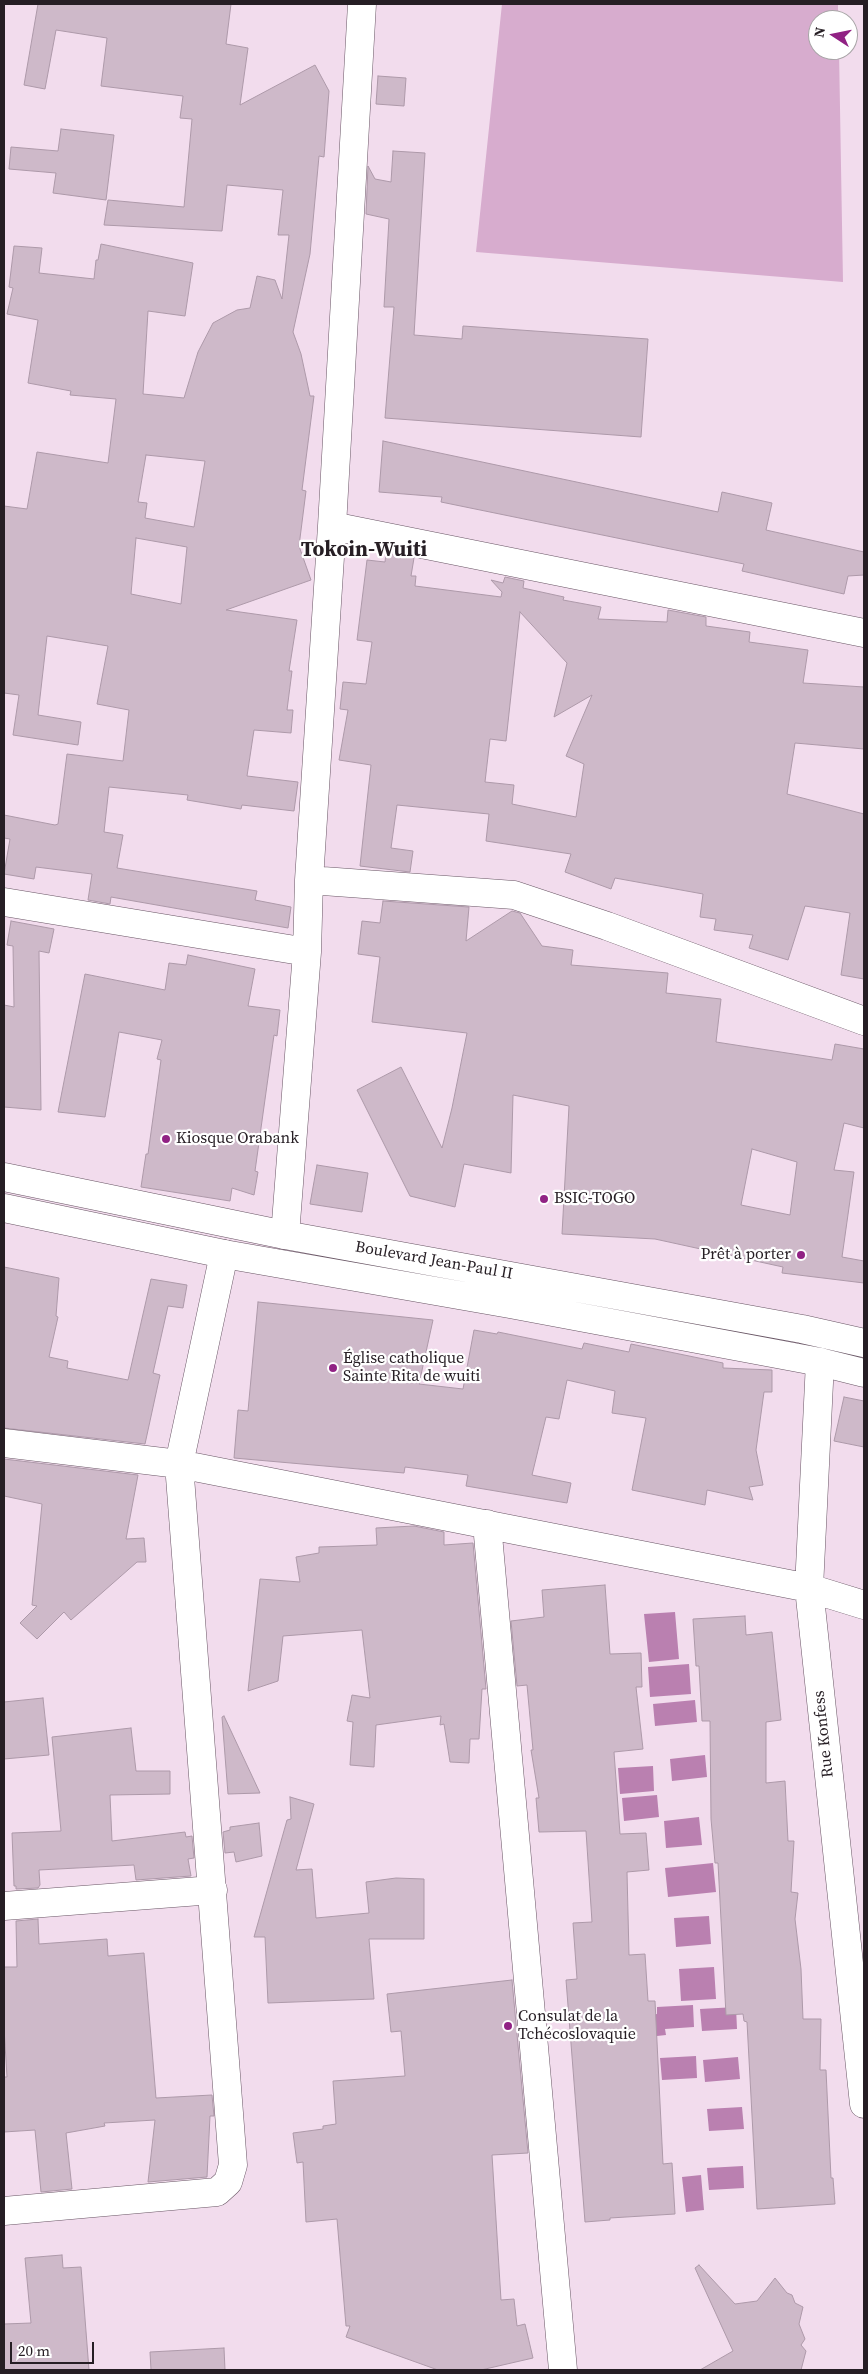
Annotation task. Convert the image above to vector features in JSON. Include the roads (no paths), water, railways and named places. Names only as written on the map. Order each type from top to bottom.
[{"type":"street","points":[[285,1235],[307,952],[309,880],[332,526],[362,4]]},
{"type":"street","points":[[332,526],[864,633]]},
{"type":"street","points":[[309,880],[514,895],[606,926],[864,1021]]},
{"type":"street","points":[[4,902],[307,952]]},
{"type":"street","name":"Boulevard Jean-Paul II","points":[[4,1177],[285,1235],[802,1328],[864,1343]]},
{"type":"street","name":"Boulevard Jean-Paul II","points":[[4,1208],[224,1254],[820,1362],[864,1373]]},
{"type":"street","points":[[4,2210],[216,2192],[228,2182],[233,2165],[179,1464],[224,1254]]},
{"type":"street","name":"Rue Konfess","points":[[820,1362],[809,1588],[864,2104]]},
{"type":"street","points":[[4,1443],[179,1464],[809,1588],[864,1605]]},
{"type":"street","points":[[487,1524],[563,2370]]},
{"type":"street","points":[[4,1906],[213,1890]]},
{"type":"place","name":"Kiosque Orabank","points":[[166,1139]]},
{"type":"place","name":"BSIC-TOGO","points":[[544,1199]]},
{"type":"place","name":"Prêt à porter","points":[[801,1255]]},
{"type":"place","name":"Église catholique Sainte Rita de wuiti","points":[[333,1368]]},
{"type":"place","name":"Consulat de la Tchécoslovaquie","points":[[508,2026]]},
{"type":"district","name":"Tokoin-Wuiti","points":[[364,551]]}]
